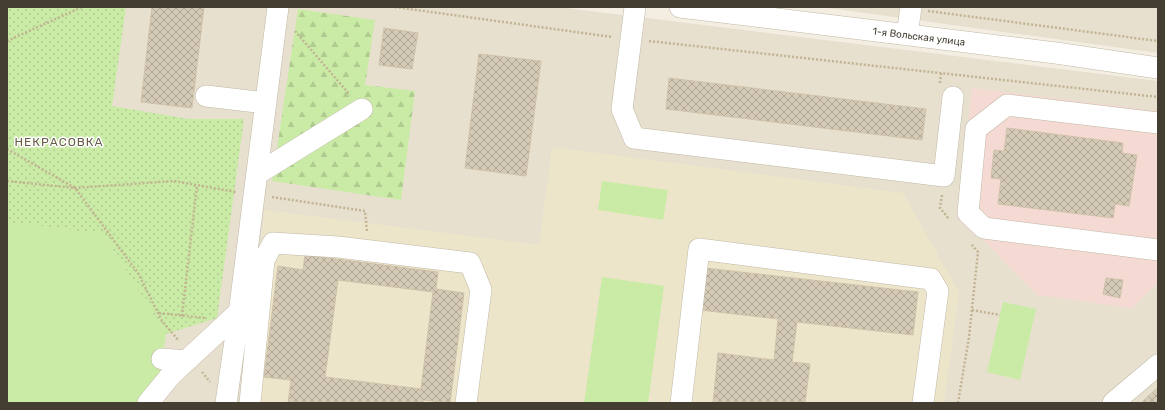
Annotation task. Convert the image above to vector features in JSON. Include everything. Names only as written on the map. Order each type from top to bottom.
[{"type":"street","points":[[226,403],[278,7]]},
{"type":"street","points":[[635,7],[622,109],[634,138],[944,176],[952,97]]},
{"type":"street","name":"1-я Вольская улица","points":[[680,7],[1056,53],[1158,68]]},
{"type":"street","points":[[907,35],[911,8]]},
{"type":"street","points":[[206,96],[266,103]]},
{"type":"street","points":[[1158,123],[1007,105],[976,129],[968,213],[984,228],[1158,250]]},
{"type":"street","points":[[257,174],[362,109]]},
{"type":"street","points":[[250,403],[264,260],[274,243],[338,247],[470,262],[481,290],[466,403]]},
{"type":"street","points":[[681,403],[700,249],[931,279],[938,292],[923,403]]},
{"type":"street","points":[[148,403],[171,375],[239,312]]},
{"type":"street","points":[[162,359],[191,356],[216,348],[233,354]]},
{"type":"street","points":[[1113,403],[1158,365]]},
{"type":"path","points":[[7,41],[82,7]]},
{"type":"path","points":[[395,7],[631,39],[1158,97]]},
{"type":"path","points":[[911,8],[1158,41]]},
{"type":"path","points":[[294,29],[362,109]]},
{"type":"path","points":[[7,149],[75,188],[138,273],[162,321],[191,356]]},
{"type":"path","points":[[944,176],[940,208],[954,224]]},
{"type":"path","points":[[7,182],[75,188],[174,181],[241,193]]},
{"type":"path","points":[[182,316],[198,185]]},
{"type":"path","points":[[267,196],[365,211]]},
{"type":"path","points":[[958,403],[969,337],[978,252],[968,241]]},
{"type":"path","points":[[972,310],[1000,315]]},
{"type":"path","points":[[159,314],[210,318]]},
{"type":"shaded area","points":[[7,7],[558,7],[1158,81],[1158,403],[7,403]]},
{"type":"shaded area","points":[[821,7],[1158,7],[1158,53]]},
{"type":"shaded area","points":[[972,88],[1158,111],[1158,282],[1132,308],[1037,295],[957,213]]},
{"type":"shaded area","points":[[552,147],[903,193],[959,292],[944,403],[242,403],[265,210],[539,245]]},
{"type":"green space","points":[[7,7],[126,7],[112,106],[188,119],[244,119],[217,318],[166,334],[103,234],[7,222]]},
{"type":"green space","points":[[298,9],[375,20],[365,85],[415,91],[401,200],[272,181]]},
{"type":"green space","points":[[602,181],[668,190],[663,220],[598,210]]},
{"type":"green space","points":[[7,222],[103,234],[166,334],[160,373],[137,403],[7,403]]},
{"type":"green space","points":[[602,277],[664,286],[648,403],[584,403]]},
{"type":"green space","points":[[1003,302],[1036,309],[1020,380],[987,372]]},
{"type":"building","points":[[152,7],[204,7],[192,108],[141,102]]},
{"type":"building","points":[[384,28],[418,33],[412,69],[379,65]]},
{"type":"building","points":[[479,54],[541,61],[526,176],[465,168]]},
{"type":"building","points":[[669,78],[926,109],[922,140],[666,109]]},
{"type":"building","points":[[1007,128],[1123,143],[1122,153],[1137,155],[1129,206],[1115,204],[1113,218],[998,204],[1001,179],[991,178],[994,150],[1004,151]]},
{"type":"building","points":[[305,255],[438,272],[436,289],[464,293],[450,403],[423,400],[423,403],[288,403],[291,380],[264,377],[278,266],[303,270]],"holes":[[[338,280],[433,292],[421,389],[325,377]]]},
{"type":"building","points":[[705,268],[918,292],[913,335],[797,322],[792,362],[810,364],[805,403],[713,403],[718,353],[774,360],[778,319],[700,310]]},
{"type":"building","points":[[1106,278],[1123,280],[1120,298],[1103,294]]},
{"type":"building","points":[[1158,387],[1158,403],[1141,403]]},
{"type":"district","name":"НЕКРАСОВКА","points":[[59,142]]}]
